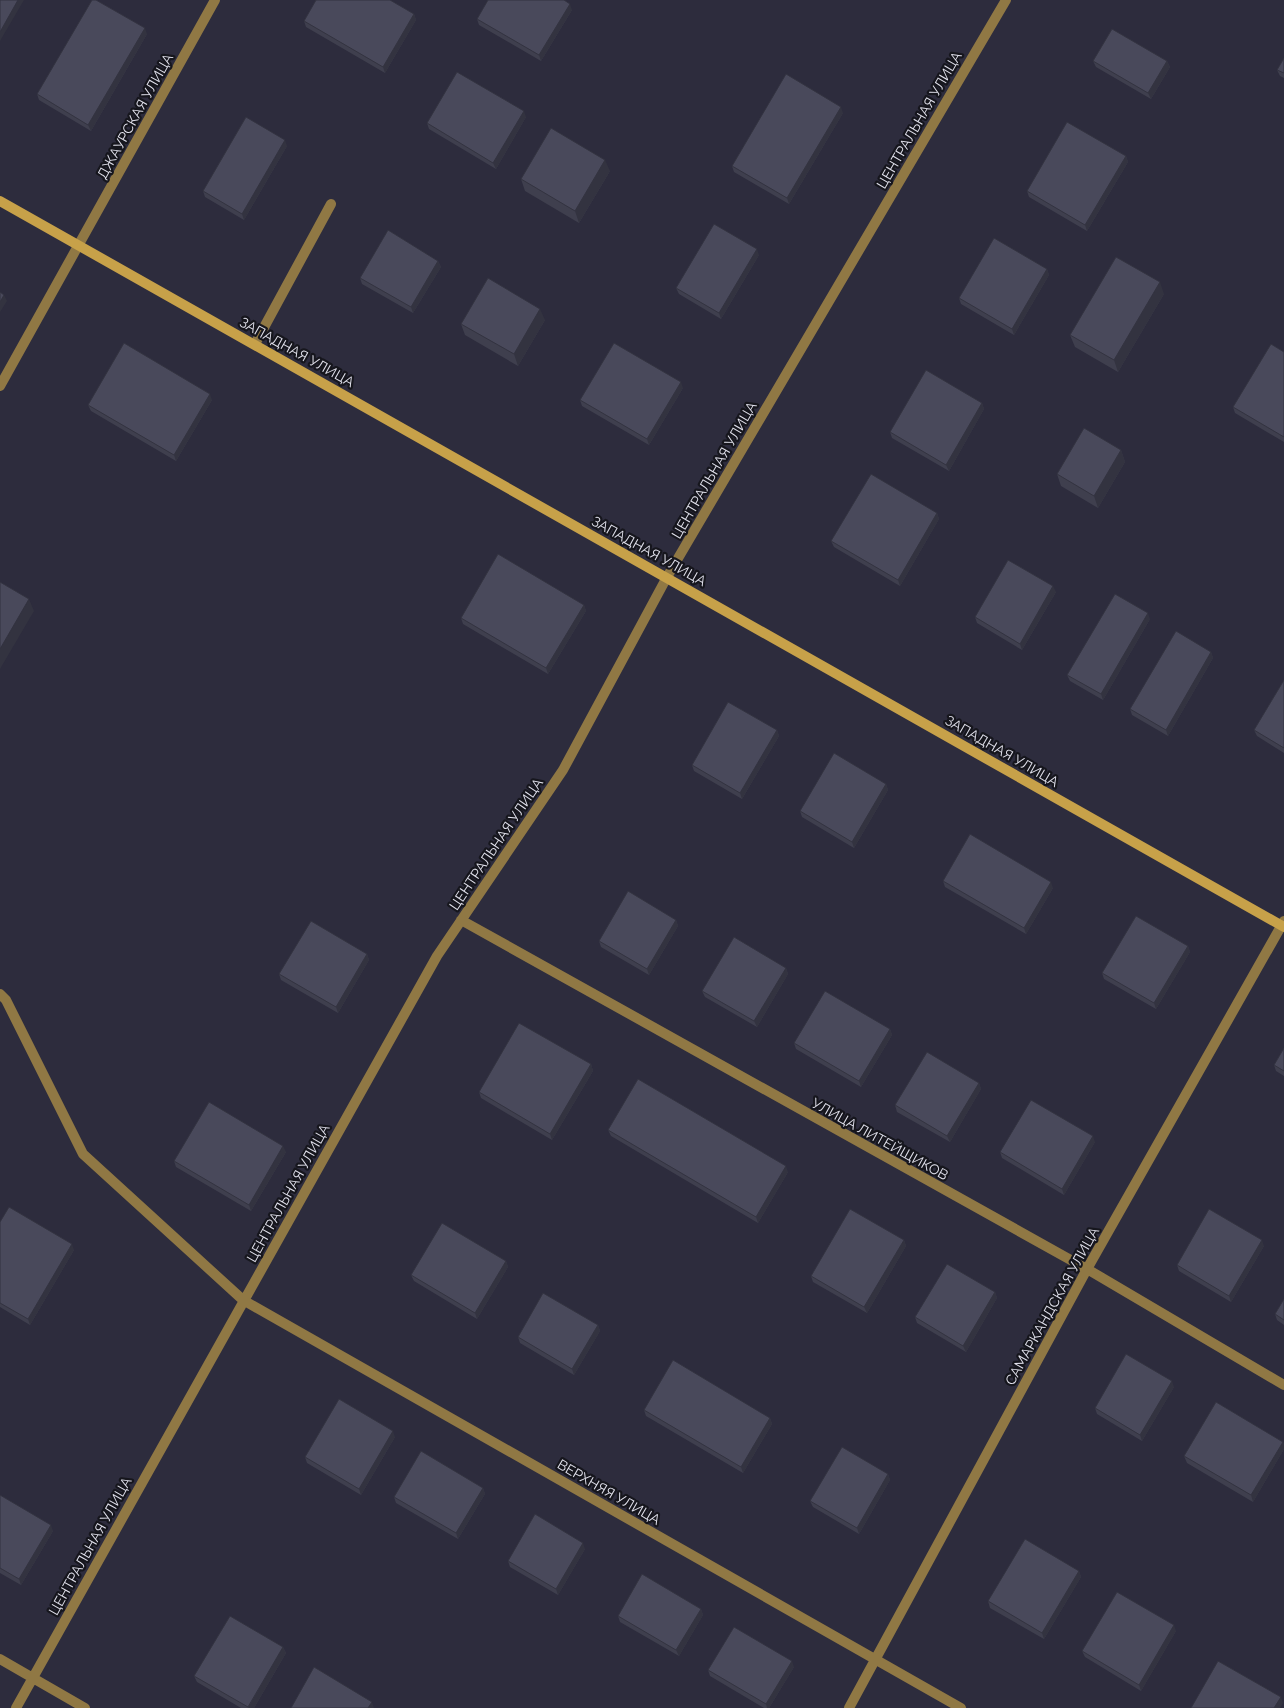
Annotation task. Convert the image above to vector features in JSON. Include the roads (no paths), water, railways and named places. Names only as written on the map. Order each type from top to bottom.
[{"type":"main road","name":"ЗАПАДНАЯ УЛИЦА","points":[[0,201],[80,244],[1283,924]]},
{"type":"street","name":"ДЖАУРСКАЯ УЛИЦА","points":[[0,386],[214,0]]},
{"type":"street","name":"ЦЕНТРАЛЬНАЯ УЛИЦА","points":[[16,1708],[437,956],[563,770],[668,577],[1006,0]]},
{"type":"street","points":[[255,344],[331,204]]},
{"type":"street","name":"УЛИЦА ЛИТЕЙЩИКОВ","points":[[461,920],[1087,1269],[1284,1384]]},
{"type":"street","name":"САМАРКАНДСКАЯ УЛИЦА","points":[[849,1708],[1087,1269],[1283,924]]},
{"type":"street","name":"ВЕРХНЯЯ УЛИЦА","points":[[0,994],[6,1000],[83,1154],[243,1300],[961,1708]]},
{"type":"street","points":[[0,1659],[85,1708]]}]
